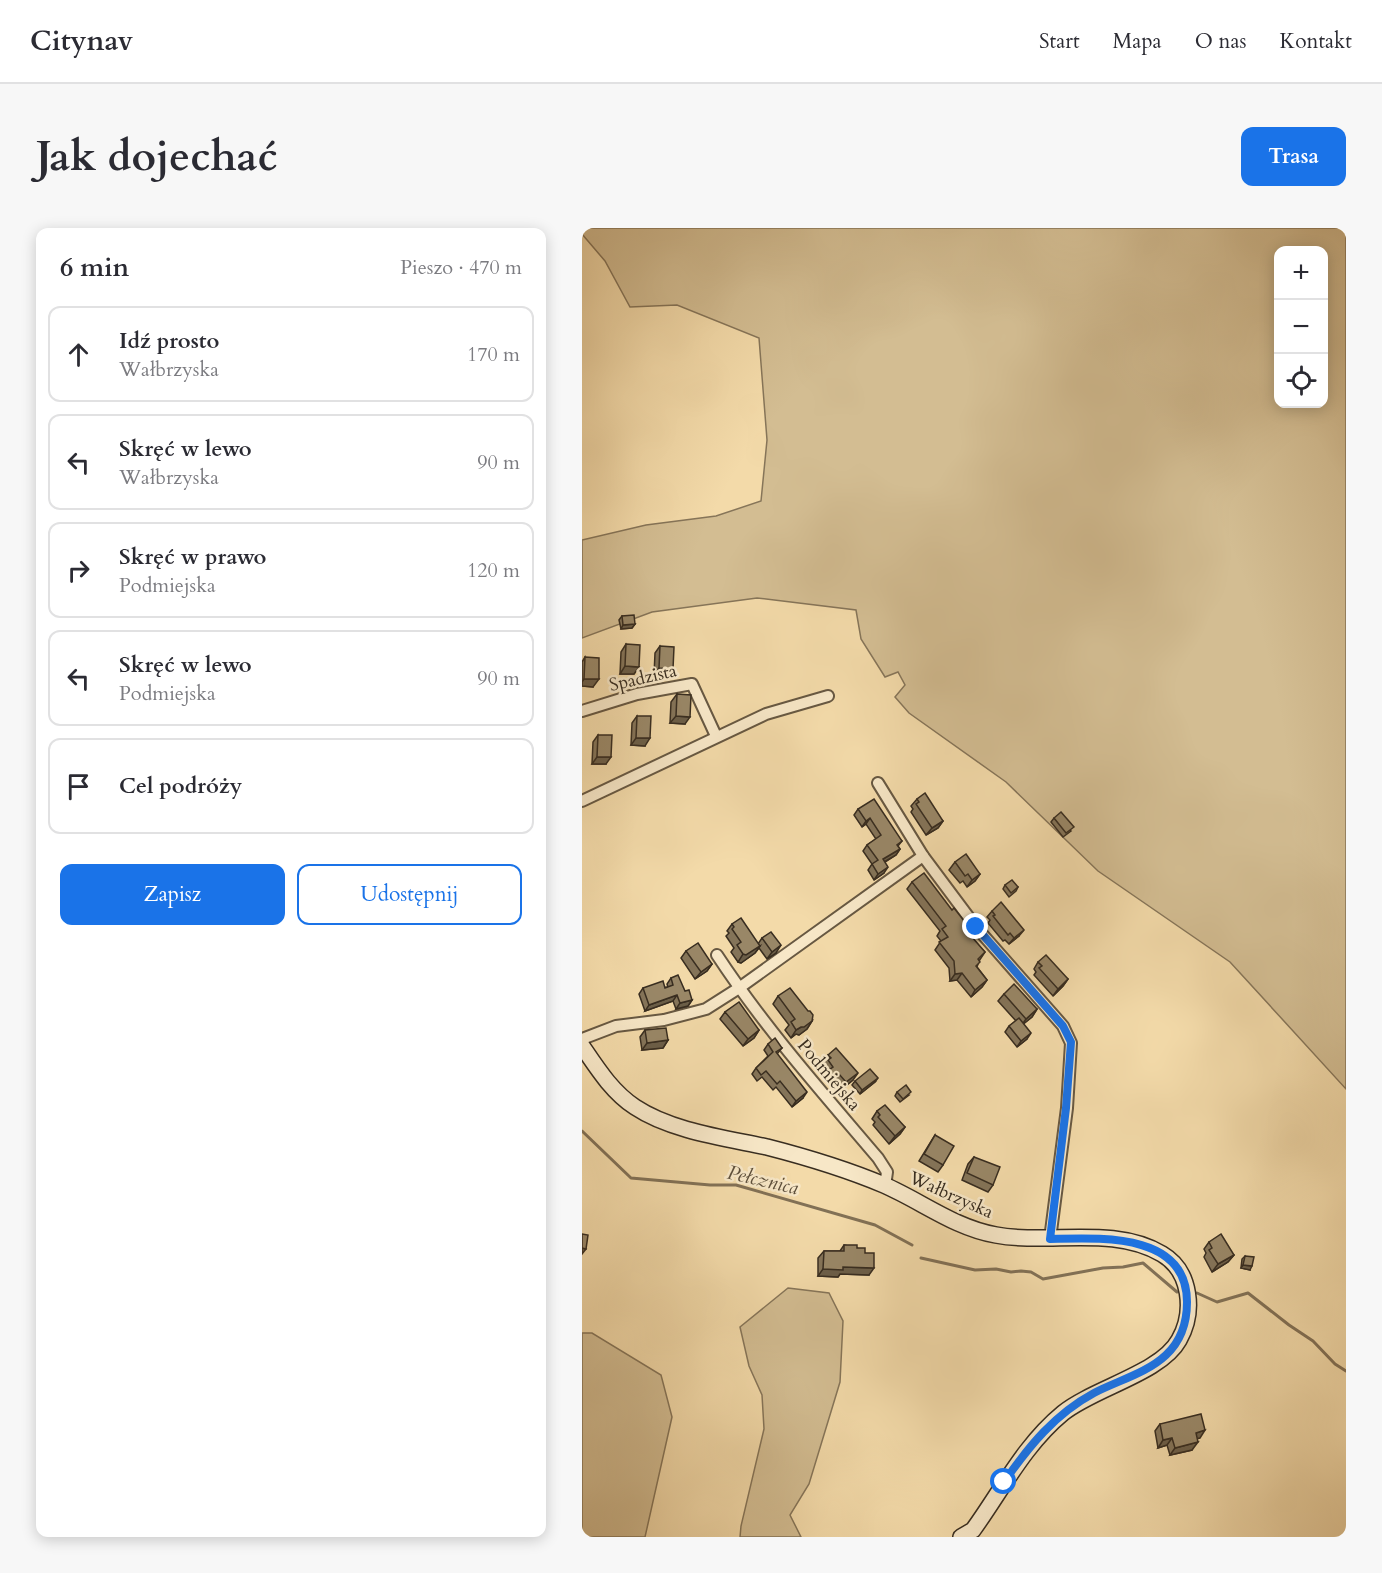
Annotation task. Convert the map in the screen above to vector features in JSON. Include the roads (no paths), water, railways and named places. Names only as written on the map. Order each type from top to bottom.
[{"type":"main road","name":"Wałbrzyska","points":[[582,1046],[613,1089],[635,1108],[674,1125],[776,1149],[822,1163],[885,1186],[963,1225],[994,1235],[1023,1239],[1117,1240],[1146,1246],[1172,1260],[1187,1285],[1185,1325],[1179,1341],[1165,1357],[1065,1411],[1027,1449],[973,1530],[961,1537]]},
{"type":"street","name":"Spadzista","points":[[582,711],[637,694],[692,684],[716,736]]},
{"type":"street","points":[[582,801],[766,714],[828,696]]},
{"type":"street","points":[[878,783],[923,856],[976,927],[1063,1026],[1071,1042],[1066,1108],[1050,1239]]},
{"type":"street","points":[[582,1039],[616,1026],[664,1020],[706,1009],[739,988],[923,856]]},
{"type":"street","name":"Podmiejska","points":[[717,955],[784,1047],[878,1158],[887,1172],[885,1186]]},
{"type":"waterway","name":"Pełcznica","points":[[582,1131],[631,1178],[736,1185],[875,1225],[912,1245]]},
{"type":"waterway","name":"Pełcznica","points":[[921,1258],[975,1270],[1031,1272],[1043,1279],[1143,1263],[1177,1292]]},
{"type":"waterway","name":"Pełcznica","points":[[1197,1293],[1217,1302],[1248,1293],[1313,1341],[1335,1364],[1346,1371]]}]
